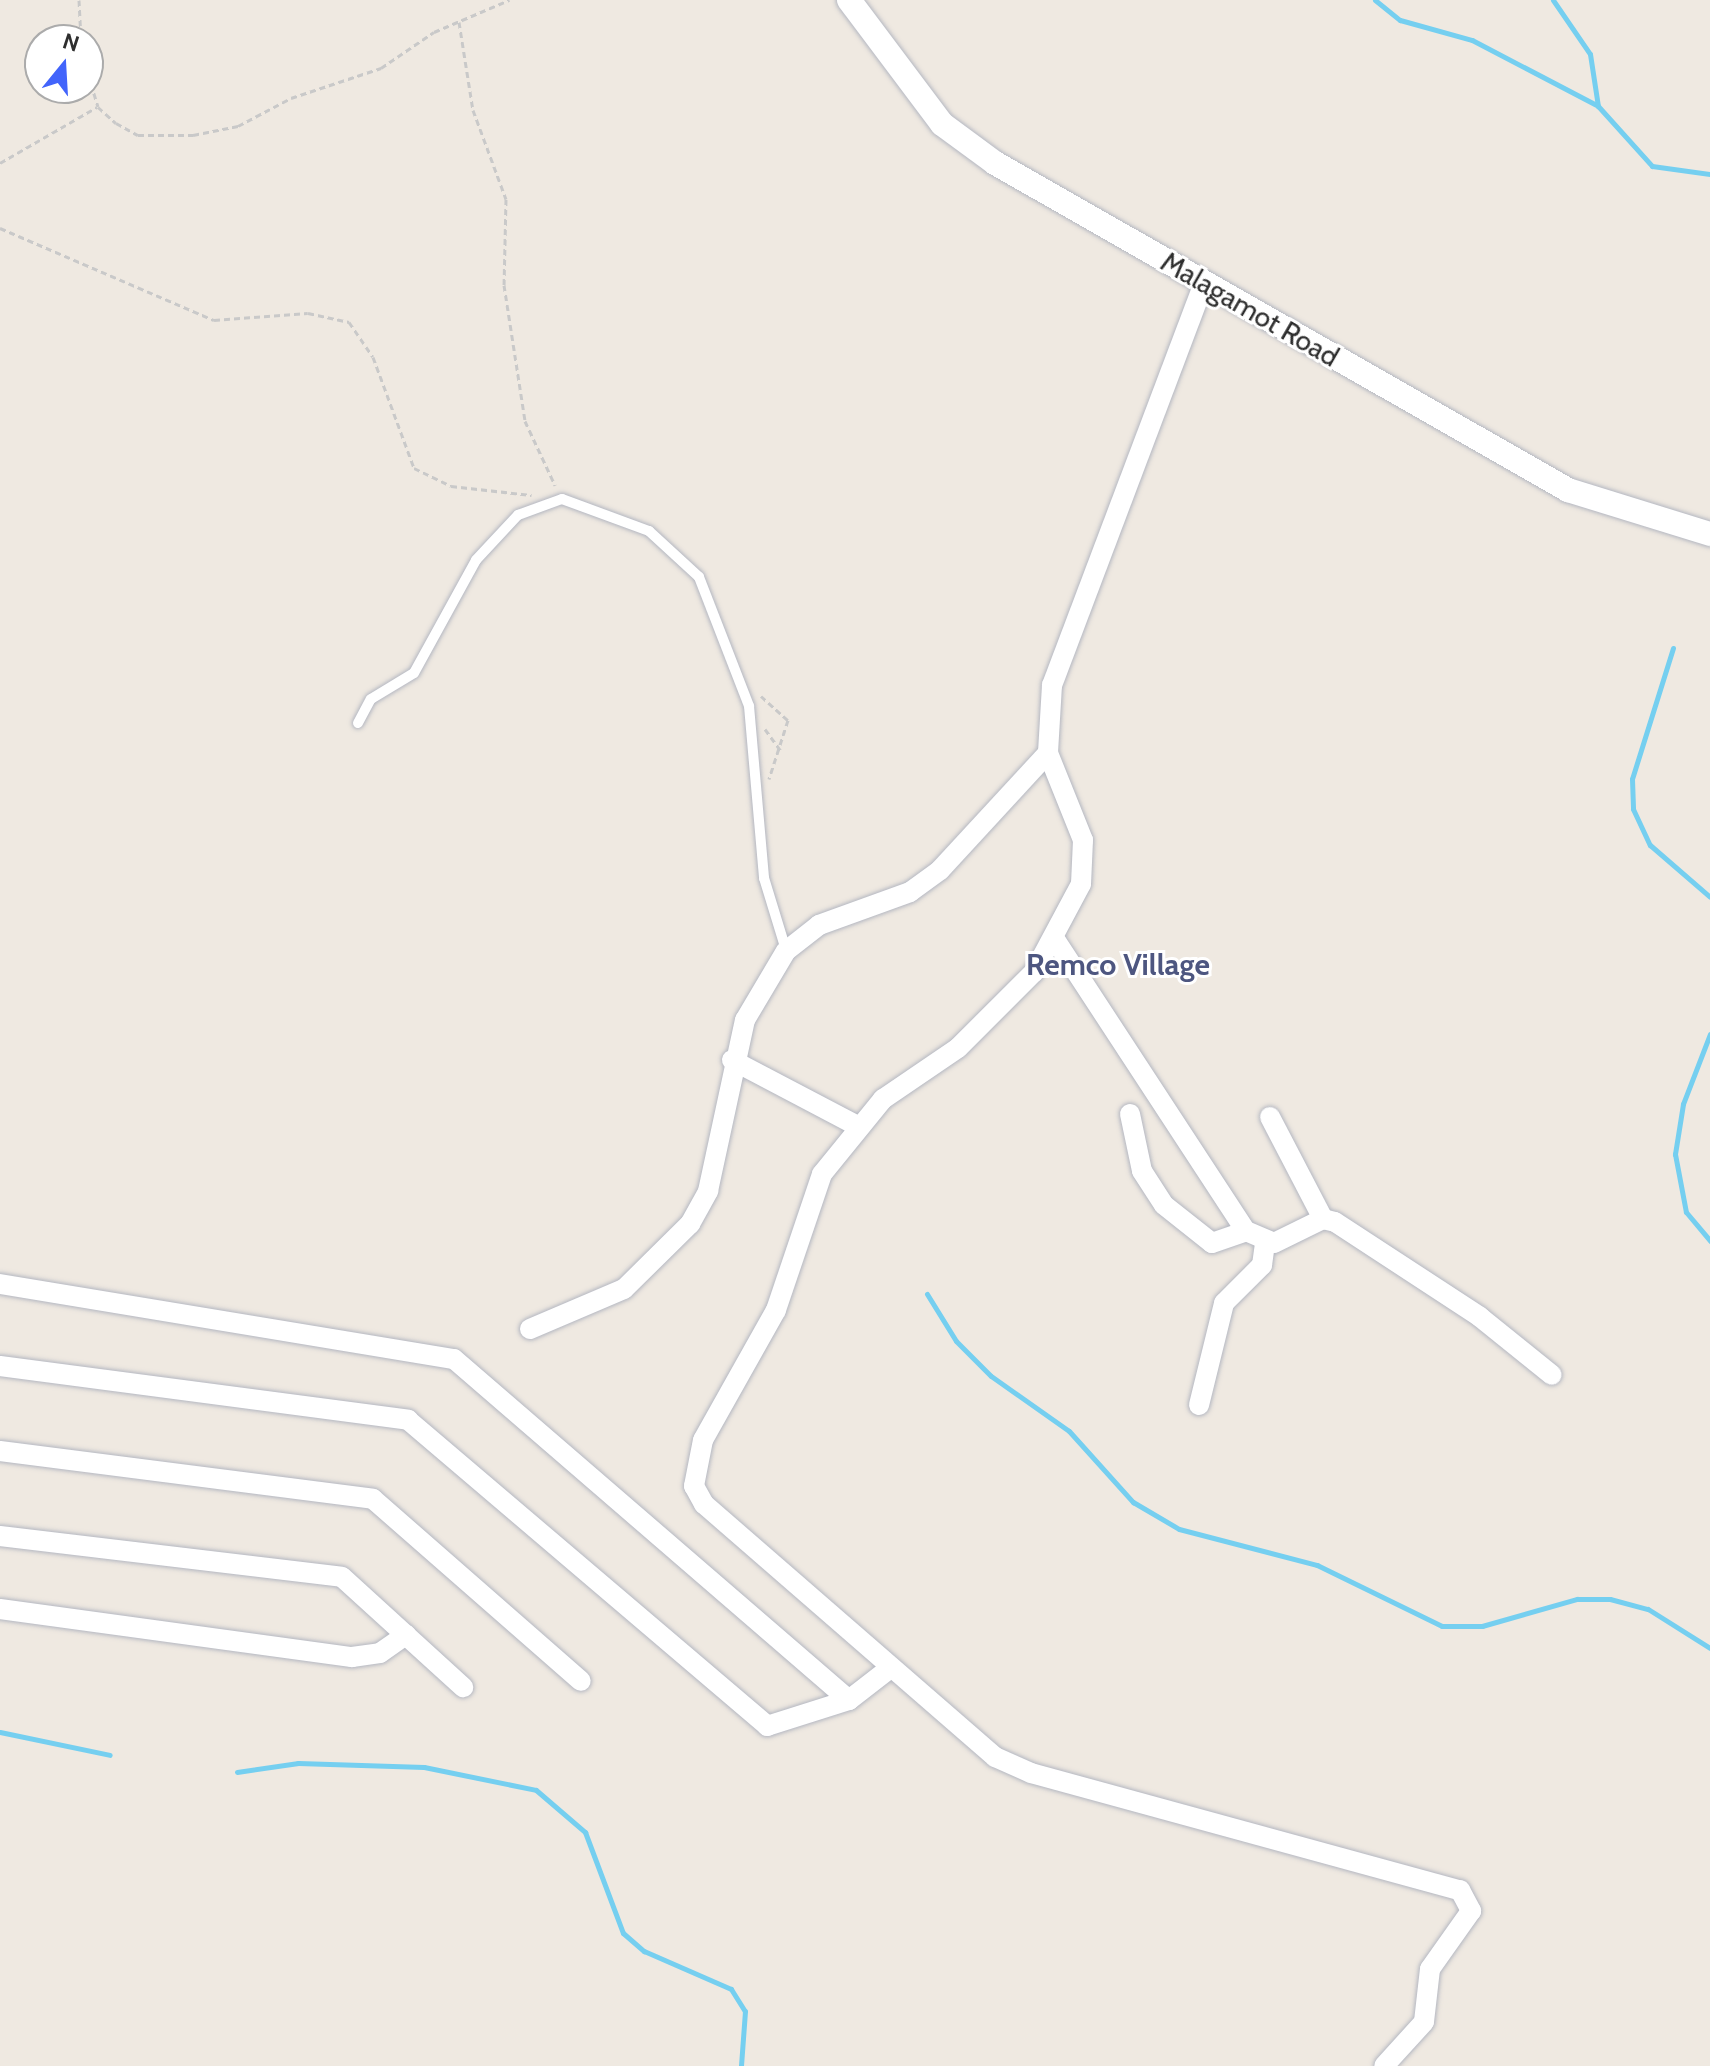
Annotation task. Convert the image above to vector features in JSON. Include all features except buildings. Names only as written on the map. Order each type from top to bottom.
[{"type":"street","name":"Malagamot Road","points":[[849,0],[942,124],[995,163],[1568,490],[1710,534]]},
{"type":"street","points":[[1204,283],[1060,658],[1048,753],[1085,865],[1056,941],[982,1027],[856,1125],[822,1174],[776,1310],[692,1467],[704,1504],[967,1739],[1031,1773],[1460,1890],[1471,1911],[1430,1969],[1424,2022],[1384,2066]]},
{"type":"street","points":[[530,1329],[624,1289],[690,1224],[719,1151],[732,1060],[759,993],[786,951],[819,925],[910,892],[940,870],[1048,753]]},
{"type":"street","points":[[1056,941],[1246,1231],[1265,1243]]},
{"type":"street","points":[[732,1060],[856,1125]]},
{"type":"street","points":[[1130,1114],[1138,1162],[1164,1205],[1212,1243],[1246,1231]]},
{"type":"street","points":[[1270,1117],[1316,1192],[1323,1219],[1442,1290],[1552,1375]]},
{"type":"street","points":[[1265,1243],[1323,1219]]},
{"type":"street","points":[[1199,1405],[1224,1303],[1262,1265],[1265,1243]]},
{"type":"street","points":[[0,1284],[454,1359],[849,1700]]},
{"type":"street","points":[[0,1366],[408,1420],[767,1726],[849,1700],[889,1669]]},
{"type":"street","points":[[0,1451],[373,1499],[581,1681]]},
{"type":"street","points":[[0,1536],[342,1577],[463,1687]]},
{"type":"street","points":[[0,1609],[352,1657],[380,1653],[406,1635]]},
{"type":"lane","points":[[358,723],[371,699],[423,660],[495,531],[562,499],[649,531],[683,559],[699,577],[743,688],[762,796],[764,878],[786,951]]},
{"type":"path","points":[[79,0],[80,24]]},
{"type":"path","points":[[97,104],[138,135],[238,126],[291,98],[381,68],[459,22],[509,0]]},
{"type":"path","points":[[459,22],[473,110],[506,199],[504,285],[525,421],[562,499]]},
{"type":"path","points":[[0,163],[98,107]]},
{"type":"path","points":[[0,228],[214,320],[308,313],[349,322],[373,357],[414,468],[451,486],[562,499]]},
{"type":"path","points":[[743,688],[775,702],[788,720],[762,796]]},
{"type":"waterway","points":[[1375,0],[1400,20],[1472,40],[1598,106],[1652,166],[1710,174]]},
{"type":"waterway","points":[[1553,0],[1590,54],[1598,106]]},
{"type":"waterway","points":[[1673,648],[1632,779],[1633,809],[1650,845],[1710,897]]},
{"type":"waterway","points":[[1710,1034],[1683,1104],[1675,1154],[1686,1212],[1710,1241]]},
{"type":"waterway","points":[[927,1294],[956,1341],[991,1376],[1069,1431],[1133,1502],[1179,1529],[1317,1565],[1442,1626],[1482,1626],[1577,1599],[1610,1599],[1648,1609],[1710,1648]]},
{"type":"waterway","points":[[0,1732],[110,1755]]},
{"type":"waterway","points":[[237,1772],[298,1763],[424,1767],[536,1790],[585,1832],[623,1933],[644,1951],[731,1989],[745,2011],[741,2066]]},
{"type":"district","name":"Remco Village","points":[[1118,965]]}]
